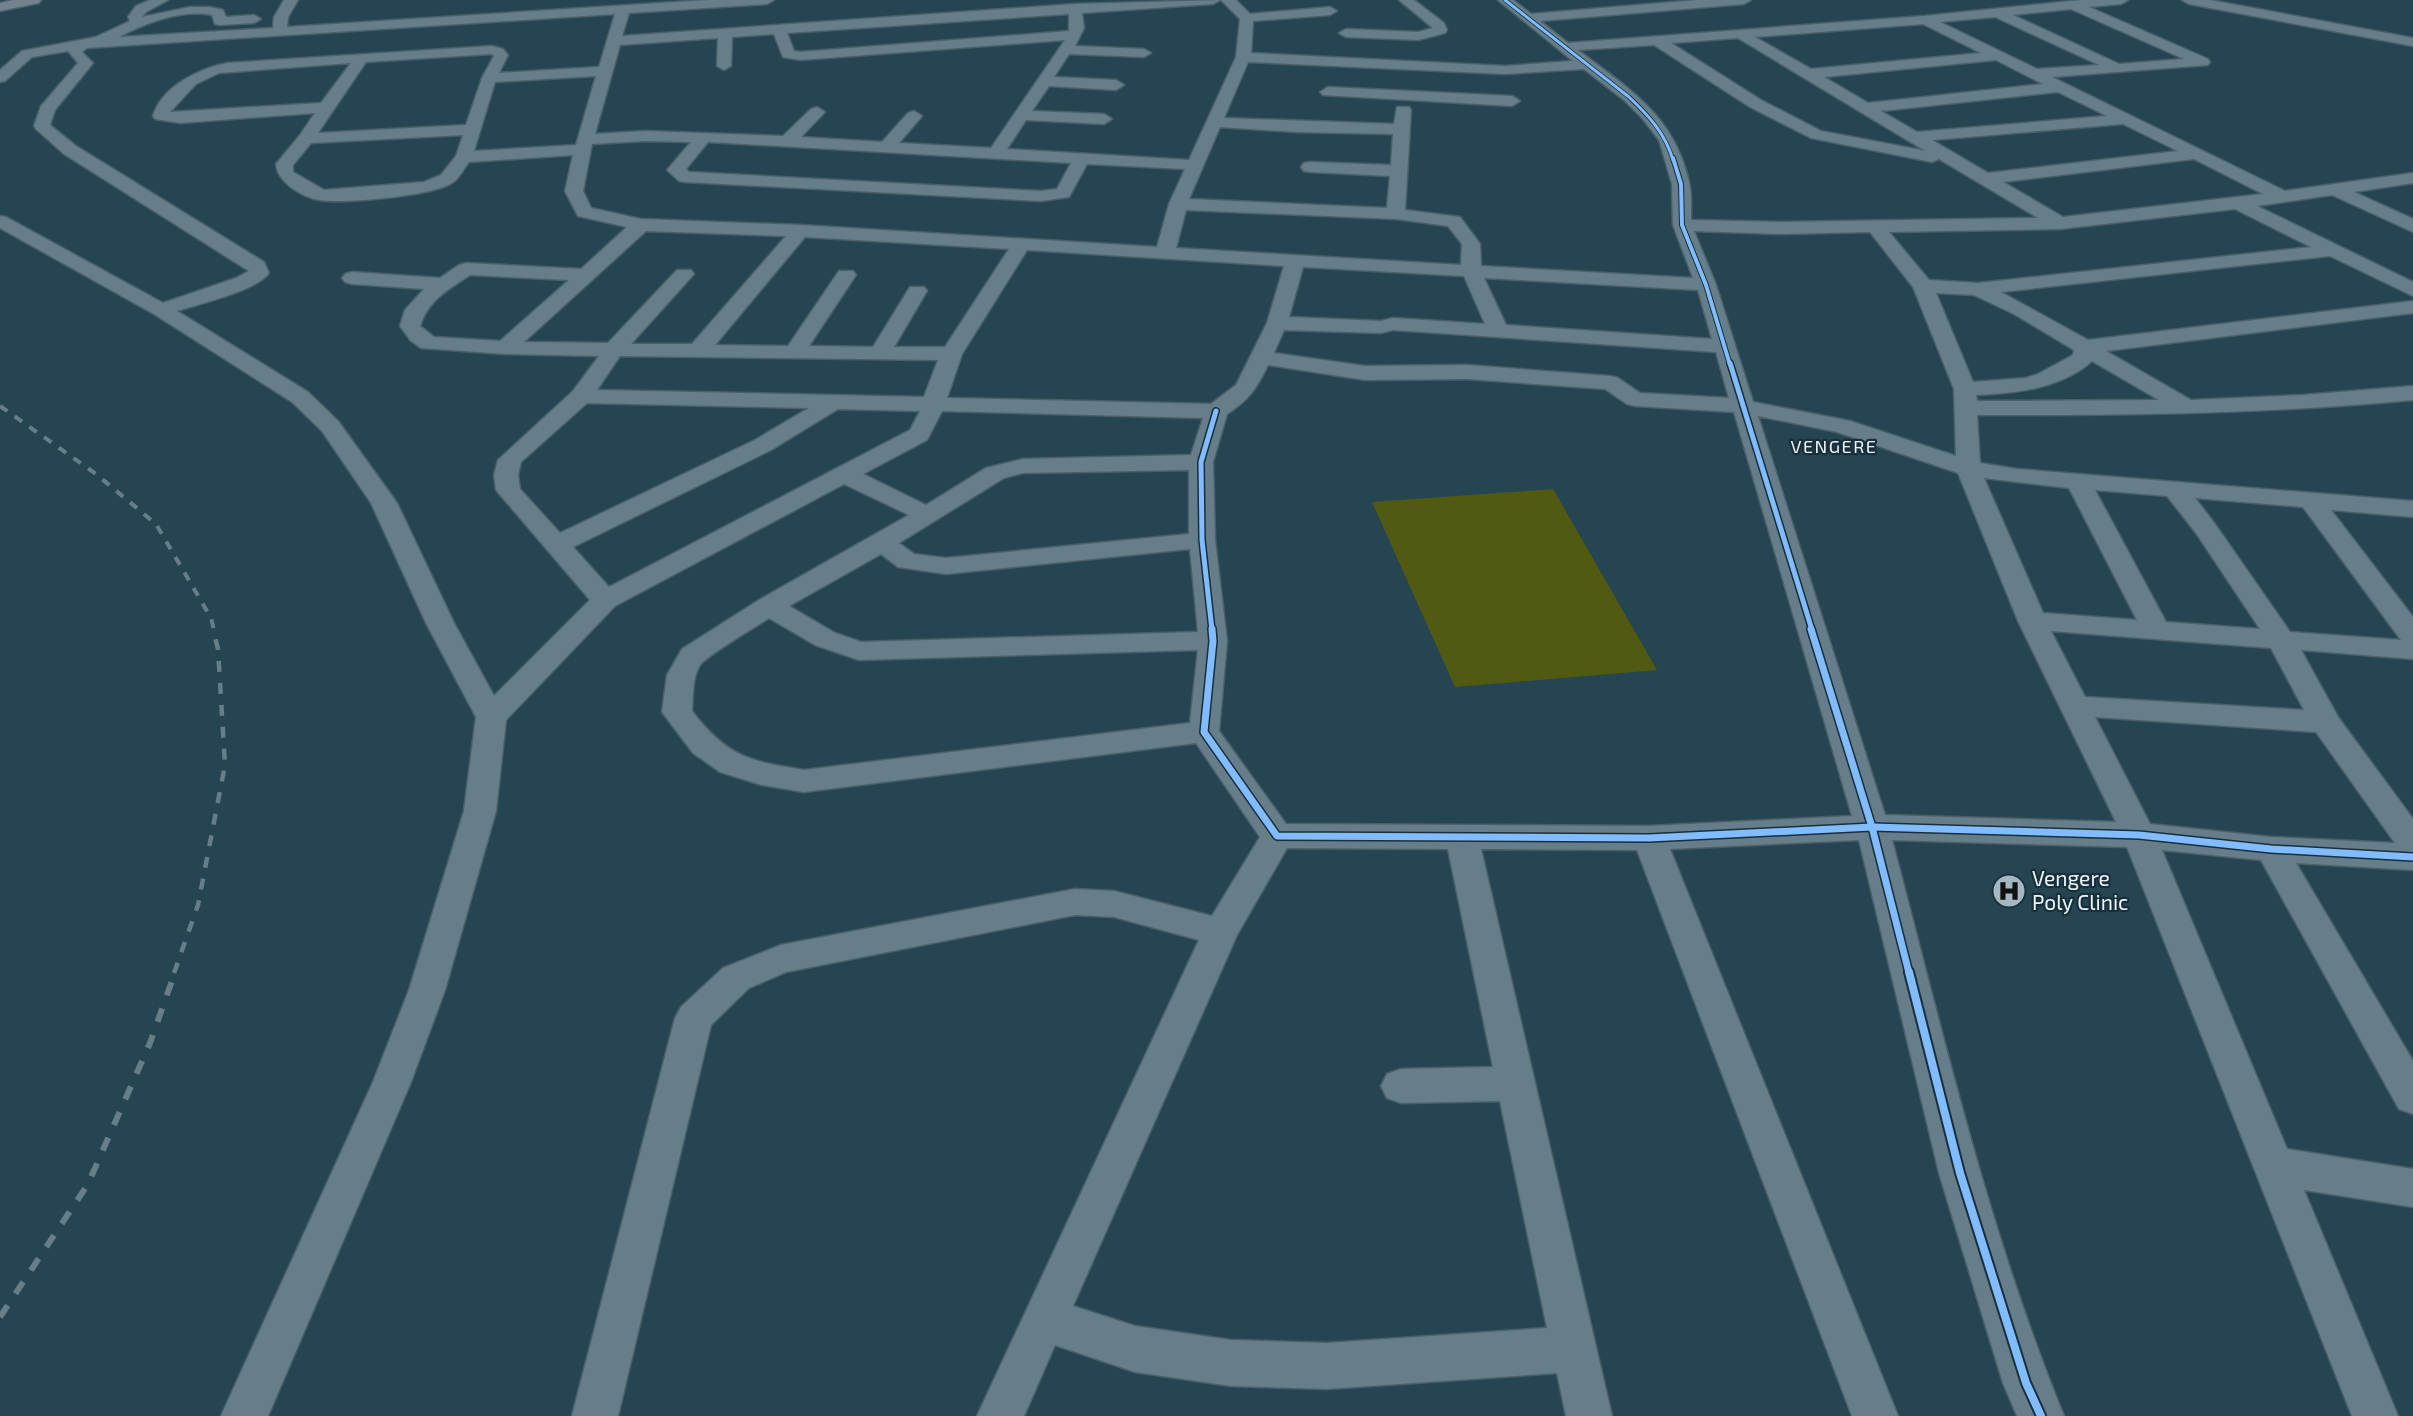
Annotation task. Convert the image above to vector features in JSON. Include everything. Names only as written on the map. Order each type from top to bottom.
[{"type":"main road","points":[[0,7],[34,0]]},
{"type":"street","points":[[138,22],[135,17],[141,9],[159,1],[180,0]]},
{"type":"street","points":[[280,32],[281,17],[291,0]]},
{"type":"street","points":[[0,78],[27,54],[100,42],[363,27],[463,15],[622,10],[767,0]]},
{"type":"street","points":[[613,41],[915,16],[1213,0]]},
{"type":"street","points":[[1165,254],[1178,204],[1243,57],[1246,18],[1228,0]]},
{"type":"street","points":[[1346,33],[1418,36],[1440,30],[1439,26],[1406,0]]},
{"type":"street","points":[[1505,0],[1629,97],[1648,115],[1667,140],[1681,184],[1682,225],[1706,285],[1741,406],[1872,827],[1960,1173],[2026,1383],[2041,1416]]},
{"type":"street","points":[[1529,18],[1744,0]]},
{"type":"street","points":[[1243,57],[1504,70],[1657,40],[1924,20],[2121,0]]},
{"type":"street","points":[[2189,0],[2413,42]]},
{"type":"street","points":[[2034,74],[2203,62],[2072,5]]},
{"type":"street","points":[[1246,18],[1326,6],[1346,33]]},
{"type":"street","points":[[996,153],[1075,35],[1077,28],[1074,8]]},
{"type":"street","points":[[363,27],[372,9]]},
{"type":"street","points":[[622,10],[584,145],[574,190],[577,201],[584,212],[641,225],[830,232],[1295,262],[1706,285]]},
{"type":"street","points":[[100,42],[138,22],[183,12],[202,11],[218,14],[220,21],[281,17]]},
{"type":"street","points":[[1998,13],[2118,68]]},
{"type":"street","points":[[915,16],[927,46]]},
{"type":"street","points":[[1924,20],[2283,197]]},
{"type":"street","points":[[779,29],[788,54],[794,56],[1075,35]]},
{"type":"street","points":[[724,66],[726,33]]},
{"type":"street","points":[[1338,62],[1346,33]]},
{"type":"street","points":[[1742,35],[2060,223]]},
{"type":"street","points":[[1657,40],[1743,96],[1782,119],[1817,135],[1955,163]]},
{"type":"street","points":[[81,46],[74,52],[86,63],[47,109],[42,126],[46,132],[70,150],[257,266],[259,273],[243,282],[161,310]]},
{"type":"street","points":[[326,107],[180,118],[161,116],[163,109],[196,75],[227,66],[492,50],[498,52],[501,55],[489,78],[464,157],[447,179],[427,187],[337,196],[320,195],[291,179],[285,173],[284,164],[306,138],[362,58]]},
{"type":"street","points":[[1066,50],[1144,53]]},
{"type":"street","points":[[1808,74],[1997,56]]},
{"type":"street","points":[[1396,214],[1406,65]]},
{"type":"street","points":[[489,78],[604,71]]},
{"type":"street","points":[[1045,81],[1116,85]]},
{"type":"street","points":[[1864,108],[2060,87]]},
{"type":"street","points":[[1328,92],[1512,102]]},
{"type":"street","points":[[787,142],[817,112]]},
{"type":"street","points":[[1022,115],[1104,119]]},
{"type":"street","points":[[886,147],[914,116]]},
{"type":"street","points":[[1913,137],[2128,119]]},
{"type":"street","points":[[1215,122],[1296,127],[1402,129]]},
{"type":"street","points":[[306,138],[472,130]]},
{"type":"street","points":[[464,157],[584,145],[645,136],[704,137],[1195,165]]},
{"type":"street","points":[[704,137],[676,170],[679,175],[1051,196],[1063,193],[1082,158]]},
{"type":"street","points":[[1983,179],[2197,154]]},
{"type":"street","points":[[1310,167],[1399,171]]},
{"type":"street","points":[[1682,225],[1783,228],[2060,223],[2238,203],[2413,178]]},
{"type":"street","points":[[830,232],[862,186]]},
{"type":"street","points":[[2336,190],[2413,226]]},
{"type":"street","points":[[2238,203],[2413,290]]},
{"type":"street","points":[[1178,204],[1396,214],[1454,221],[1471,244],[1471,272],[1498,330]]},
{"type":"street","points":[[0,221],[161,310],[300,398],[330,426],[384,503],[440,623],[491,717],[480,811],[427,990],[392,1082],[244,1416]]},
{"type":"street","points":[[505,348],[641,225]]},
{"type":"street","points":[[1874,225],[1923,286],[1965,398],[1968,468],[2032,621],[2139,835],[2375,1416]]},
{"type":"street","points":[[698,351],[800,231]]},
{"type":"street","points":[[491,717],[606,600],[919,435],[927,422],[951,354],[1022,244]]},
{"type":"street","points":[[1923,286],[1978,289],[2333,250]]},
{"type":"street","points":[[580,396],[1216,411],[1235,399],[1246,388],[1277,323],[1295,262]]},
{"type":"street","points":[[586,275],[466,269],[427,296],[415,310],[410,326],[417,336],[429,343],[505,348],[951,354]]},
{"type":"street","points":[[606,600],[508,490],[506,475],[510,460],[580,396],[614,350],[684,274]]},
{"type":"street","points":[[794,352],[846,275]]},
{"type":"street","points":[[352,278],[444,284]]},
{"type":"street","points":[[1978,289],[2021,310],[2188,407]]},
{"type":"street","points":[[880,353],[917,291]]},
{"type":"street","points":[[2085,346],[2413,307]]},
{"type":"street","points":[[1277,323],[1381,327],[1393,324],[1724,346]]},
{"type":"street","points":[[1965,398],[2046,379],[2083,358],[2085,346]]},
{"type":"street","points":[[1260,357],[1365,373],[1467,372],[1610,382],[1635,399],[1741,406],[1842,426],[1968,468],[2079,483],[2310,499],[2413,509]]},
{"type":"street","points":[[1965,398],[2188,407],[2300,404],[2413,393]]},
{"type":"street","points":[[557,545],[764,445],[833,402]]},
{"type":"street","points":[[1216,411],[1200,462],[1202,540],[1213,641],[1204,732],[1277,836]]},
{"type":"street","points":[[1200,462],[1023,466],[995,473],[882,543],[769,606],[692,656],[680,677],[677,712],[697,740],[725,764],[750,773],[804,781],[1204,732]]},
{"type":"street","points":[[845,475],[928,515]]},
{"type":"street","points":[[2079,483],[2156,629]]},
{"type":"street","points":[[2174,489],[2206,529],[2281,640],[2325,722],[2413,844]]},
{"type":"street","points":[[2310,499],[2413,636]]},
{"type":"street","points":[[882,543],[907,561],[946,566],[1202,540]]},
{"type":"street","points":[[769,606],[825,639],[859,651],[1213,641]]},
{"type":"street","points":[[2032,621],[2413,650]]},
{"type":"street","points":[[2074,706],[2325,722]]},
{"type":"street","points":[[1277,836],[1649,838],[1872,827],[2139,835],[2271,849],[2413,857]]},
{"type":"street","points":[[1000,1416],[1221,932],[1277,836]]},
{"type":"street","points":[[1462,837],[1588,1416]]},
{"type":"street","points":[[1649,838],[1875,1416]]},
{"type":"street","points":[[2271,849],[2413,1096]]},
{"type":"street","points":[[595,1416],[694,1018],[736,978],[781,959],[1075,902],[1114,904],[1221,932]]},
{"type":"street","points":[[1401,1086],[1516,1084]]},
{"type":"street","points":[[2272,1166],[2413,1188]]},
{"type":"street","points":[[1044,1319],[1135,1349],[1231,1363],[1327,1366],[1574,1349]]},
{"type":"green space","points":[[1553,489],[1657,670],[1455,687],[1372,502]]},
{"type":"railway","points":[[0,406],[96,474],[156,524],[211,618],[214,630]]},
{"type":"railway","points":[[174,973],[198,905],[225,765],[218,649],[213,629]]},
{"type":"railway","points":[[0,1317],[88,1184],[150,1043],[175,972]]},
{"type":"cycle path","points":[[1505,0],[1629,97],[1648,115],[1667,140],[1681,184],[1682,225],[1706,285],[1872,827],[1960,1173],[2026,1383],[2041,1416]]},
{"type":"cycle path","points":[[1216,411],[1201,462],[1202,540],[1213,641],[1204,732],[1277,836],[1649,838],[1872,827],[2139,835],[2271,849],[2413,857]]},
{"type":"place","name":"Vengere Poly Clinic","points":[[2009,891]]},
{"type":"district","name":"VENGERE","points":[[1834,447]]}]
